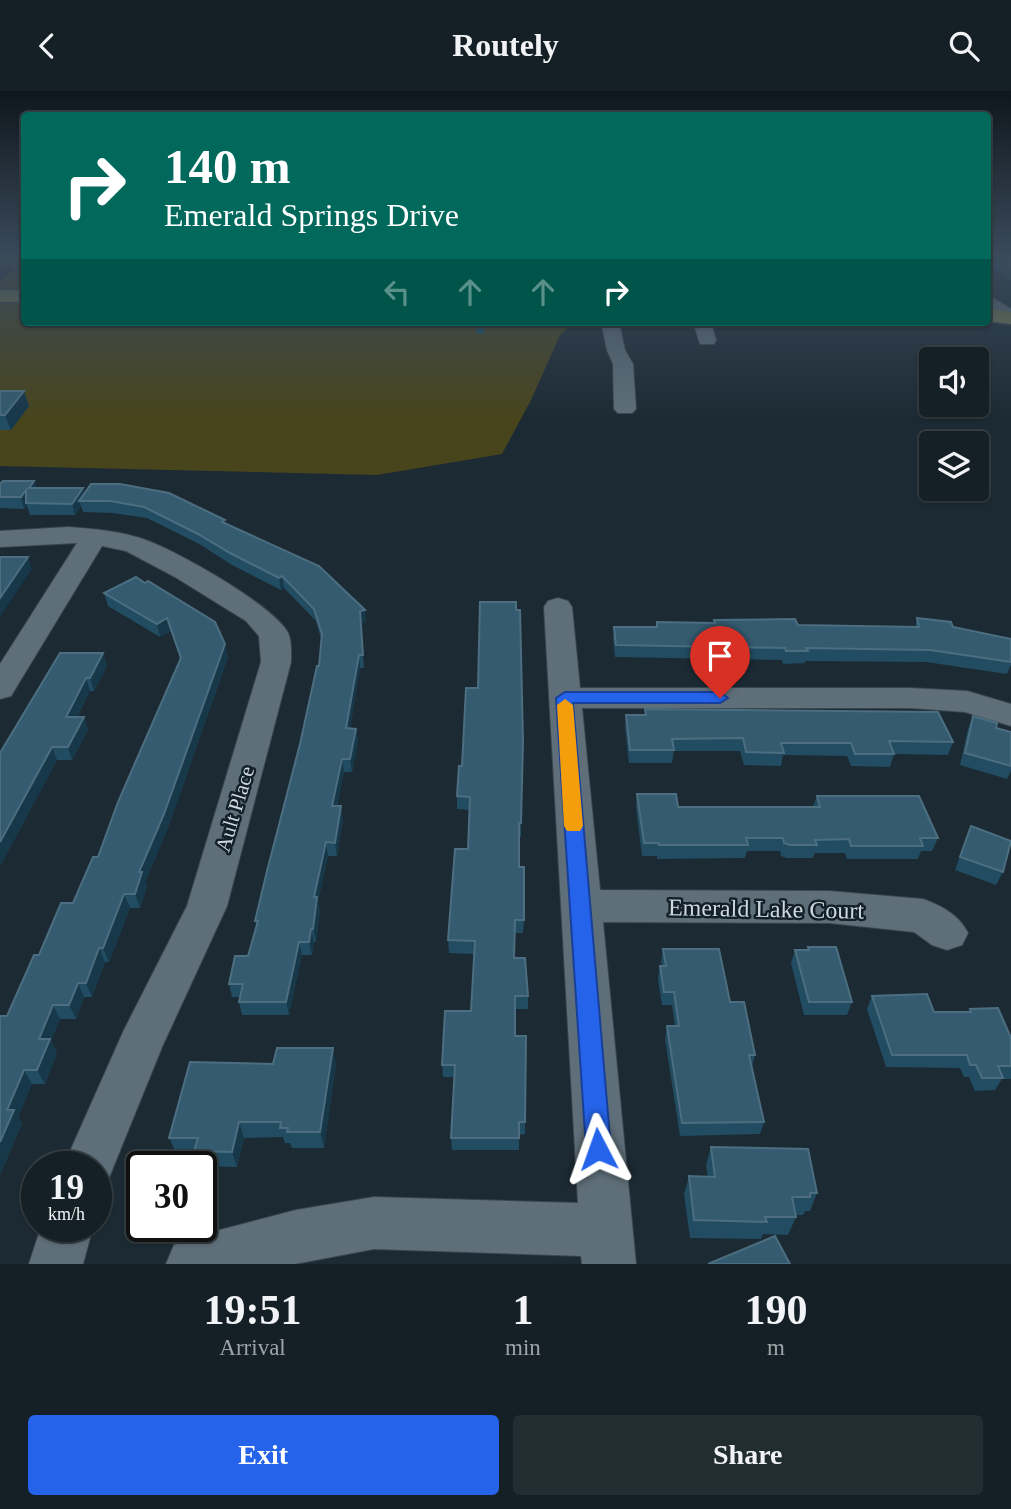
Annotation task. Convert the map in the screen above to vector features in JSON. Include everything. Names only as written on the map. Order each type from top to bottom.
[{"type":"main road","points":[[991,316],[1011,318]]},
{"type":"street","points":[[611,326],[616,350],[623,364],[625,409]]},
{"type":"street","points":[[703,326],[707,340]]},
{"type":"street","name":"Ault Place","points":[[0,539],[69,535],[135,545],[185,571],[256,615],[274,634],[276,662],[206,906],[95,1151]]},
{"type":"street","points":[[0,689],[94,537]]},
{"type":"street","points":[[193,1264],[296,1237],[374,1223],[607,1247],[558,607]]},
{"type":"street","points":[[565,698],[910,698],[967,702],[1011,715]]},
{"type":"street","name":"Emerald Lake Court","points":[[579,906],[829,907],[923,916],[947,933]]},
{"type":"street","points":[[56,1264],[63,1242]]},
{"type":"shaded area","points":[[0,310],[21,310],[21,326],[570,326],[560,335],[531,400],[502,454],[377,475],[0,466]]},
{"type":"building","points":[[0,391],[24,391],[5,415],[0,415]]},
{"type":"building","points":[[3,481],[34,481],[29,488],[83,488],[72,504],[26,503],[26,490],[21,497],[0,497],[0,484]]},
{"type":"building","points":[[91,484],[120,484],[169,493],[225,520],[222,522],[319,566],[365,610],[360,611],[363,655],[359,655],[346,728],[356,729],[350,759],[342,759],[332,806],[341,806],[335,843],[326,842],[314,897],[317,897],[313,929],[309,942],[299,942],[286,1002],[239,1002],[243,984],[229,984],[235,956],[248,956],[258,921],[255,921],[319,666],[322,634],[314,609],[282,576],[279,578],[144,507],[110,501],[79,501]]},
{"type":"building","points":[[0,557],[28,557],[0,598]]},
{"type":"building","points":[[136,577],[145,583],[148,581],[215,622],[225,644],[164,814],[139,872],[142,872],[135,894],[124,894],[86,983],[78,983],[69,1005],[53,1005],[39,1039],[50,1039],[37,1070],[24,1070],[7,1110],[14,1110],[0,1142],[0,1016],[7,1016],[34,955],[39,955],[61,903],[73,903],[93,857],[98,857],[118,802],[181,658],[167,618],[157,624],[104,593]]},
{"type":"building","points":[[480,602],[516,602],[516,610],[520,610],[523,741],[519,867],[524,867],[524,920],[515,920],[514,958],[525,958],[528,996],[515,996],[515,1036],[526,1036],[525,1122],[519,1122],[519,1138],[451,1138],[455,1065],[442,1065],[445,1011],[471,1011],[475,941],[448,940],[455,849],[468,849],[470,797],[457,796],[459,766],[462,766],[466,688],[478,688]]},
{"type":"building","points":[[917,618],[951,622],[953,627],[1011,639],[1011,662],[930,650],[806,648],[808,651],[786,651],[785,648],[616,645],[614,627],[657,627],[657,622],[715,623],[714,620],[795,619],[798,625],[919,627]]},
{"type":"building","points":[[60,653],[103,653],[90,678],[86,678],[66,717],[84,717],[68,747],[52,747],[0,842],[0,753]]},
{"type":"building","points":[[645,709],[938,712],[953,742],[889,741],[894,754],[855,754],[851,743],[781,743],[784,753],[746,752],[743,738],[672,739],[674,750],[630,750],[626,715],[646,715]]},
{"type":"building","points":[[973,716],[997,723],[996,728],[1011,732],[1011,766],[965,753]]},
{"type":"building","points":[[637,794],[676,794],[678,807],[820,807],[817,796],[919,796],[938,838],[920,838],[923,846],[851,846],[849,839],[815,840],[817,845],[790,845],[784,843],[783,838],[746,838],[748,845],[644,843]]},
{"type":"building","points":[[971,826],[1011,841],[1003,872],[960,857]]},
{"type":"building","points":[[808,947],[836,947],[852,1002],[809,1002],[795,950],[809,950]]},
{"type":"building","points":[[663,949],[719,949],[730,1002],[744,1002],[755,1055],[749,1055],[764,1122],[682,1123],[667,1026],[679,1026],[674,992],[664,992],[660,966],[666,966]]},
{"type":"building","points":[[927,994],[934,1012],[971,1012],[970,1009],[998,1008],[1011,1038],[1011,1066],[998,1066],[1003,1078],[982,1078],[976,1065],[970,1065],[967,1055],[892,1055],[872,996]]},
{"type":"building","points":[[277,1048],[333,1048],[320,1132],[287,1132],[288,1128],[280,1128],[281,1122],[239,1122],[232,1152],[194,1151],[198,1138],[169,1138],[190,1062],[273,1064]]},
{"type":"building","points":[[711,1147],[808,1149],[817,1193],[810,1193],[810,1197],[792,1197],[796,1217],[765,1217],[767,1222],[694,1220],[689,1176],[715,1177]]},
{"type":"building","points":[[775,1236],[790,1264],[708,1264]]},
{"type":"slow traffic","points":[[565,705],[574,826]]},
{"type":"route","points":[[598,1149],[565,698],[720,698]]}]
